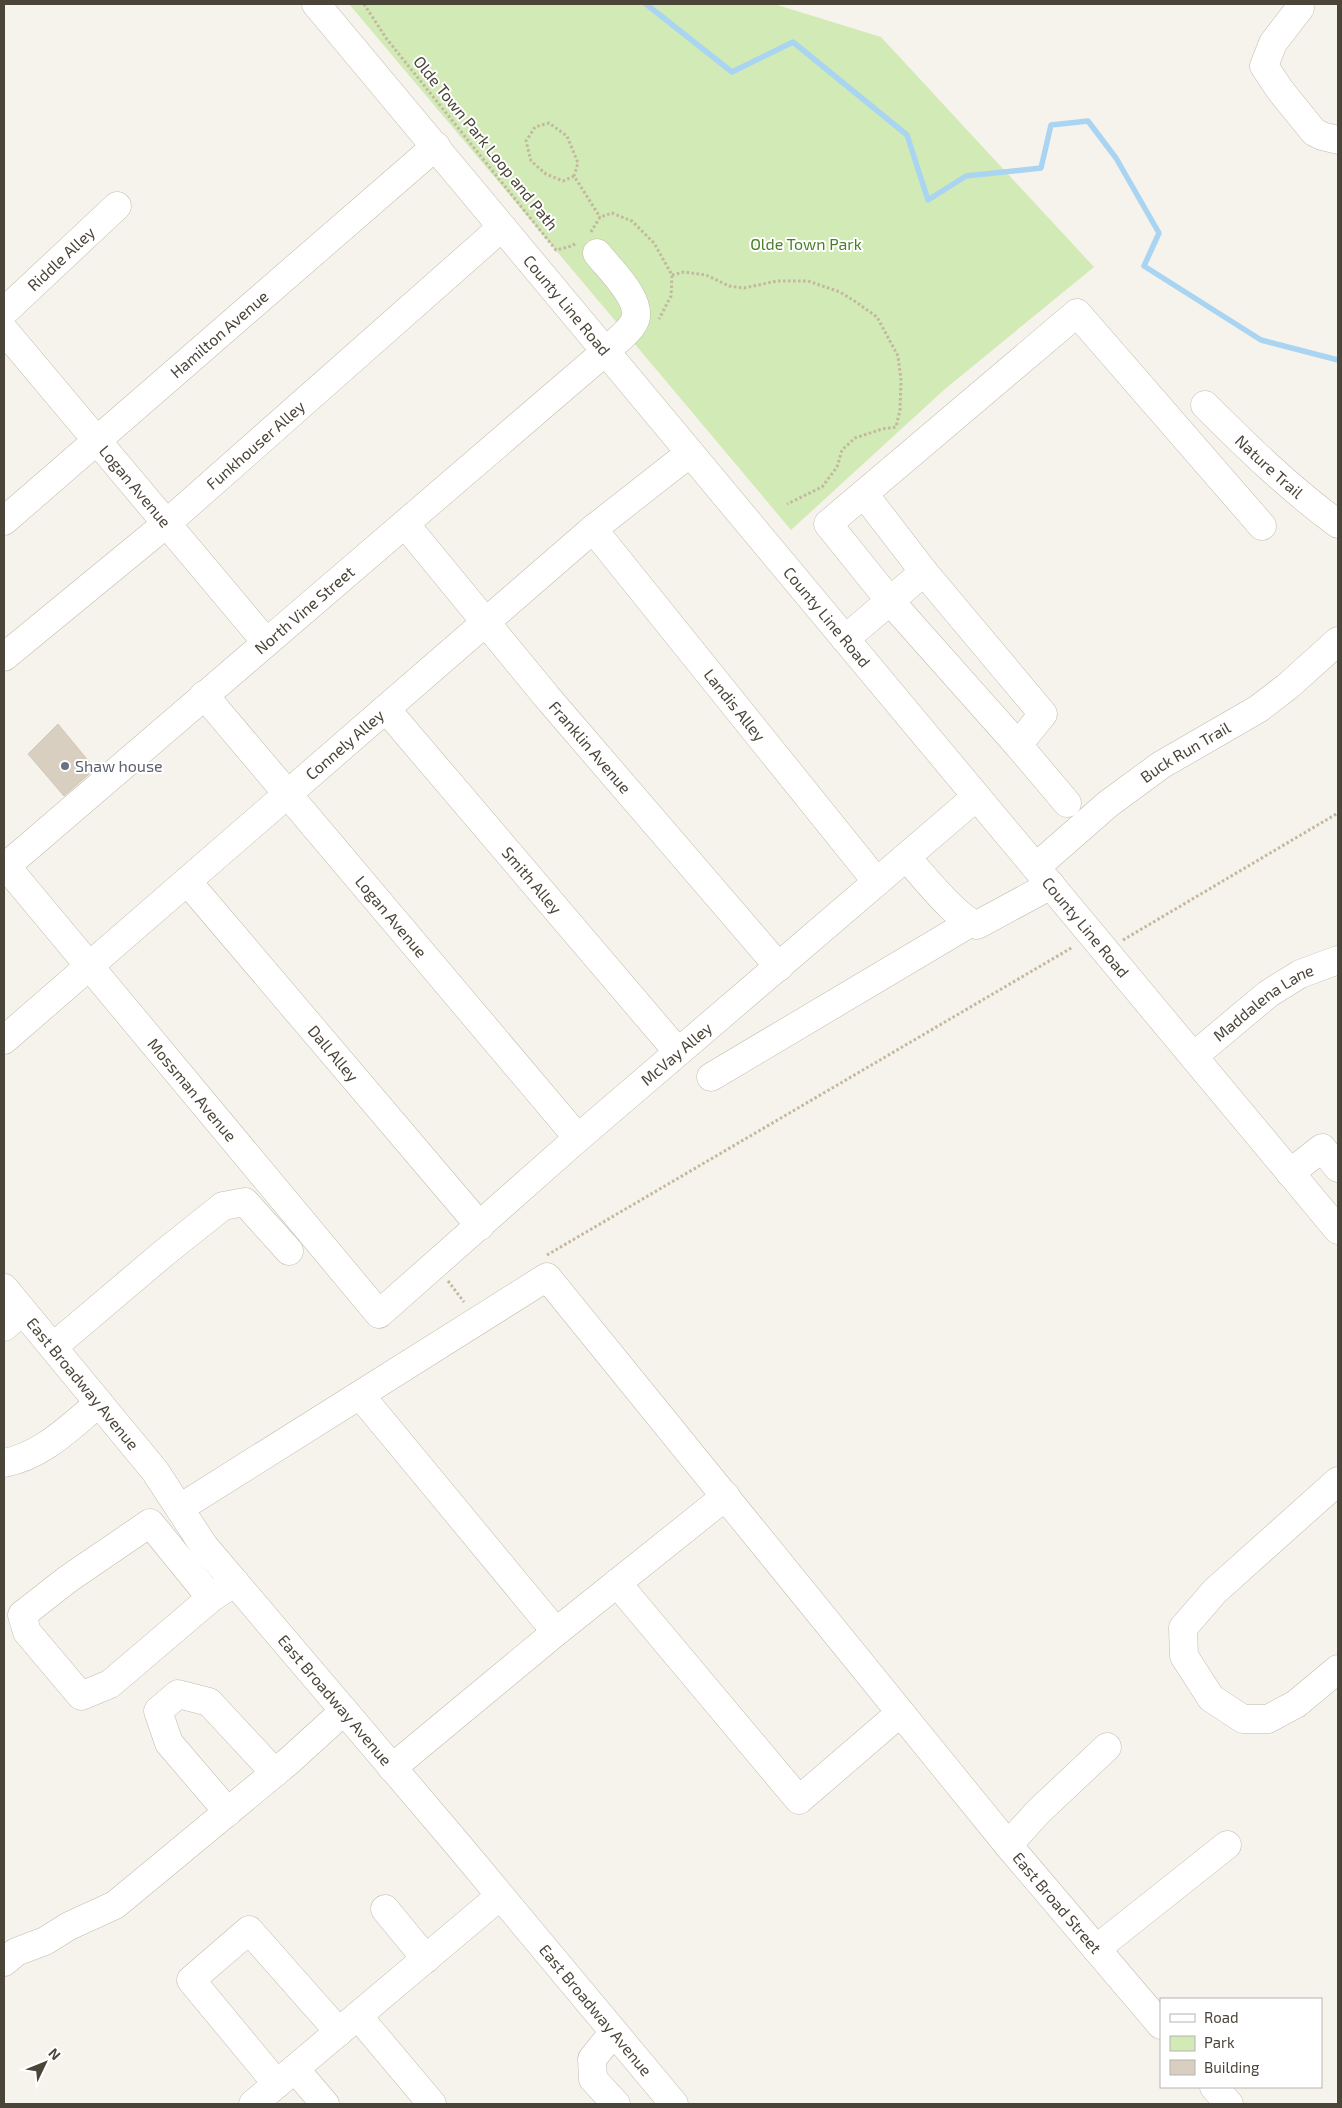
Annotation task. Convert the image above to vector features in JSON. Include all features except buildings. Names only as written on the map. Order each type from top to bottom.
[{"type":"street","name":"County Line Road","points":[[316,4],[1290,1173],[1334,1218]]},
{"type":"street","points":[[1300,8],[1273,44],[1266,57],[1264,66],[1280,90],[1314,132],[1330,138],[1338,161]]},
{"type":"street","name":"Hamilton Avenue","points":[[4,521],[436,146]]},
{"type":"street","name":"Riddle Alley","points":[[4,312],[117,206]]},
{"type":"street","name":"Funkhouser Alley","points":[[4,657],[166,524],[502,227]]},
{"type":"street","name":"North Vine Street","points":[[5,867],[606,351],[634,324],[637,310],[632,296],[588,243]]},
{"type":"street","points":[[1067,803],[890,601],[828,524],[1077,314],[1262,526]]},
{"type":"street","name":"Logan Avenue","points":[[4,330],[266,642]]},
{"type":"street","name":"Nature Trail","points":[[1205,405],[1268,468],[1338,524]]},
{"type":"street","name":"Connely Alley","points":[[4,1040],[593,529],[690,453]]},
{"type":"street","points":[[864,494],[924,572],[1043,714],[1018,745]]},
{"type":"street","name":"Franklin Avenue","points":[[405,524],[554,705],[779,967]]},
{"type":"street","name":"Landis Alley","points":[[593,529],[877,882]]},
{"type":"street","points":[[845,639],[924,572]]},
{"type":"street","name":"Buck Run Trail","points":[[711,1077],[970,923],[977,925],[1043,876],[1116,798],[1161,765],[1258,709],[1288,686],[1338,642]]},
{"type":"street","name":"Logan Avenue","points":[[204,695],[578,1138]]},
{"type":"street","name":"Smith Alley","points":[[386,709],[678,1052]]},
{"type":"street","name":"McVay Alley","points":[[378,1314],[436,1266],[578,1138],[976,797]]},
{"type":"street","points":[[906,857],[958,914],[970,923]]},
{"type":"street","name":"Mossman Avenue","points":[[5,867],[378,1314]]},
{"type":"street","name":"Dall Alley","points":[[186,881],[480,1226]]},
{"type":"street","name":"Maddalena Lane","points":[[1194,1056],[1268,994],[1300,974],[1338,960]]},
{"type":"street","points":[[1290,1173],[1333,1150]]},
{"type":"street","points":[[53,1347],[223,1206],[245,1202],[289,1251]]},
{"type":"street","name":"East Broad Street","points":[[360,1395],[547,1277],[955,1781],[1160,2024]]},
{"type":"street","name":"East Broadway Avenue","points":[[4,1288],[13,1319],[53,1347],[155,1471],[204,1546],[674,2104]]},
{"type":"street","points":[[180,1508],[360,1395],[556,1632]]},
{"type":"street","points":[[4,1463],[34,1453],[67,1430],[98,1403]]},
{"type":"street","points":[[1338,1481],[1215,1590],[1182,1628],[1184,1656],[1211,1698],[1243,1719],[1268,1719],[1296,1704],[1338,1669]]},
{"type":"street","points":[[392,1768],[556,1632],[726,1496]]},
{"type":"street","points":[[211,1598],[150,1523],[68,1579],[22,1614],[27,1632],[81,1696],[110,1684],[211,1598],[235,1582]]},
{"type":"street","points":[[617,1583],[799,1800],[900,1713]]},
{"type":"street","points":[[228,1812],[169,1743],[158,1711],[178,1694],[209,1702],[275,1773]]},
{"type":"street","points":[[4,1962],[16,1952],[45,1941],[69,1926],[115,1905],[275,1773],[344,1711]]},
{"type":"street","points":[[1008,1845],[1038,1812],[1107,1747]]},
{"type":"street","points":[[1096,1949],[1227,1845]]},
{"type":"street","points":[[253,2104],[500,1896]]},
{"type":"street","points":[[385,1909],[426,1959]]},
{"type":"street","points":[[325,2104],[286,2077],[191,1980],[249,1930],[432,2104]]},
{"type":"street","points":[[614,2032],[592,2059],[593,2079],[616,2104]]},
{"type":"street","points":[[1215,2088],[1229,2104]]},
{"type":"path","name":"Olde Town Park Loop and Path","points":[[364,4],[386,38],[556,250],[588,243]]},
{"type":"path","name":"Olde Town Park Loop and Path","points":[[549,124],[567,136],[578,163],[574,176],[563,181],[546,174],[530,161],[526,141],[535,127],[549,124]]},
{"type":"path","points":[[574,176],[600,217]]},
{"type":"path","points":[[588,243],[600,217],[612,213],[632,221],[654,243],[672,275],[684,272],[706,275],[729,286],[744,288],[777,281],[808,281],[840,292],[878,318],[898,356],[901,380],[900,410],[896,427],[855,438],[842,450],[837,467],[822,487],[787,504]]},
{"type":"path","points":[[543,1258],[1082,941],[1118,943],[1338,813]]},
{"type":"path","points":[[436,1266],[468,1306]]},
{"type":"green space","name":"Olde Town Park","points":[[349,4],[774,4],[881,37],[1094,267],[945,389],[791,530]]},
{"type":"waterway","points":[[646,4],[732,72],[793,42],[907,135],[928,200],[966,176],[1041,168],[1051,125],[1088,121],[1116,158],[1159,233],[1144,266],[1261,340],[1338,360]]},
{"type":"place","name":"Shaw house","points":[[65,766]]}]
